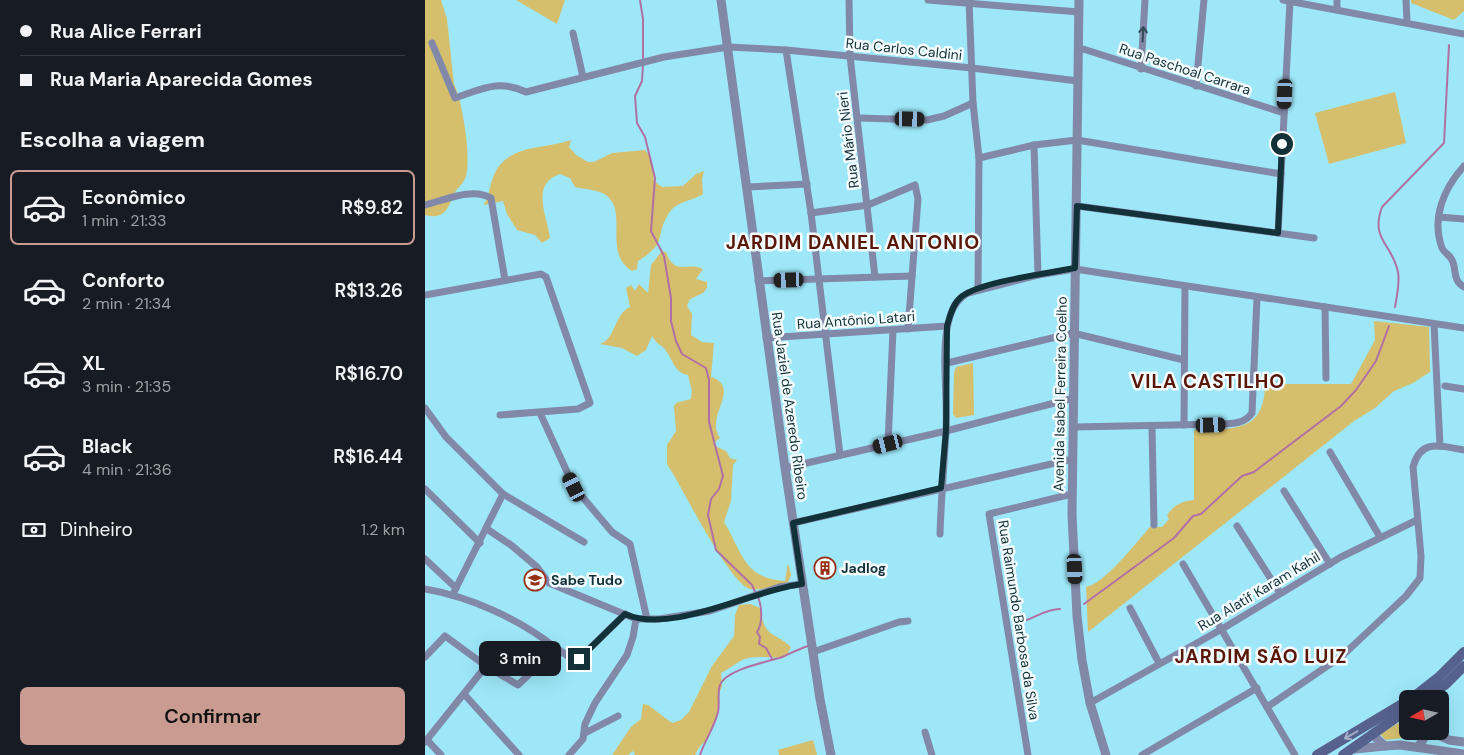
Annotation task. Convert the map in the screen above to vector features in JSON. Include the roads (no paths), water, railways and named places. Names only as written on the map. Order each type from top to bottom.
[{"type":"main road","points":[[1422,690],[1439,677],[1464,652]]},
{"type":"main road","points":[[1438,690],[1464,666]]},
{"type":"main road","points":[[1343,755],[1361,750],[1374,733],[1377,725],[1399,707]]},
{"type":"main road","points":[[1317,755],[1399,709]]},
{"type":"main road","points":[[1374,733],[1399,716]]},
{"type":"street","name":"Rua Jaziel de Azeredo Ribeiro","points":[[721,0],[766,338],[802,584],[831,755]]},
{"type":"street","name":"Rua Mário Nieri","points":[[849,0],[850,56],[875,277]]},
{"type":"street","points":[[928,0],[1013,4],[1079,12]]},
{"type":"street","name":"Avenida Isabel Ferreira Coelho","points":[[1079,0],[1080,48],[1073,333],[1073,494],[1077,616],[1090,703],[1106,755]]},
{"type":"street","points":[[1141,69],[1145,0]]},
{"type":"street","points":[[1196,86],[1204,0]]},
{"type":"street","points":[[1337,0],[1337,10]]},
{"type":"street","points":[[1406,0],[1407,22]]},
{"type":"street","points":[[1278,233],[1284,113],[1286,1],[1464,34]]},
{"type":"street","points":[[969,2],[973,103],[979,158],[978,289]]},
{"type":"street","points":[[573,33],[583,77]]},
{"type":"street","name":"Rua Carlos Caldini","points":[[432,43],[455,98],[498,84],[514,86],[526,92],[680,53],[728,47],[850,56],[1078,81]]},
{"type":"street","name":"Rua Paschoal Carrara","points":[[1080,48],[1284,113]]},
{"type":"street","points":[[786,50],[811,213],[840,456]]},
{"type":"street","points":[[857,118],[927,120],[944,116],[973,103]]},
{"type":"street","points":[[979,158],[1034,145],[1077,140],[1281,174]]},
{"type":"street","points":[[1034,145],[1038,275]]},
{"type":"street","points":[[1464,166],[1452,179],[1441,200],[1439,217],[1443,250],[1453,261],[1455,277],[1464,287]]},
{"type":"street","points":[[747,187],[807,184]]},
{"type":"street","points":[[811,213],[868,205],[915,185],[918,199],[908,329]]},
{"type":"street","points":[[425,204],[472,193],[483,193],[491,198],[505,280]]},
{"type":"street","points":[[1077,206],[1314,238]]},
{"type":"street","points":[[1439,217],[1464,218]]},
{"type":"street","points":[[940,534],[941,488],[946,431],[947,326],[952,310],[959,298],[978,289],[1075,268],[1257,298],[1464,328]]},
{"type":"street","points":[[425,295],[541,274],[546,278],[590,402],[578,409],[500,415]]},
{"type":"street","points":[[758,281],[912,276]]},
{"type":"street","points":[[1184,425],[1185,286]]},
{"type":"street","points":[[1074,427],[1151,427],[1239,423],[1247,419],[1252,413],[1257,298]]},
{"type":"street","points":[[1325,307],[1326,378]]},
{"type":"street","points":[[1433,324],[1440,446]]},
{"type":"street","name":"Rua Antônio Latari","points":[[766,338],[947,326]]},
{"type":"street","points":[[888,444],[893,330]]},
{"type":"street","points":[[947,363],[1073,333],[1184,360]]},
{"type":"street","points":[[1445,386],[1464,389]]},
{"type":"street","points":[[785,468],[946,431],[1074,398]]},
{"type":"street","points":[[425,408],[446,438],[503,494],[584,542]]},
{"type":"street","points":[[540,413],[574,487],[612,532],[631,544],[647,619]]},
{"type":"street","points":[[1151,427],[1155,525]]},
{"type":"street","points":[[1267,707],[1343,656],[1406,596],[1421,572],[1413,467],[1417,455],[1426,447],[1440,446],[1464,450]]},
{"type":"street","points":[[1330,452],[1380,537]]},
{"type":"street","points":[[793,523],[1073,459]]},
{"type":"street","points":[[425,489],[481,543]]},
{"type":"street","points":[[1284,491],[1329,564]]},
{"type":"street","points":[[455,591],[481,543],[503,494]]},
{"type":"street","name":"Rua Raimundo Barbosa da Silva","points":[[1028,755],[989,514],[1073,494]]},
{"type":"street","name":"Rua Alatif Karam Kahil","points":[[1090,703],[1222,629],[1329,564],[1417,520]]},
{"type":"street","points":[[1237,526],[1279,594]]},
{"type":"street","points":[[487,529],[511,545],[537,567],[549,583],[636,619],[710,611],[751,598],[761,592],[802,584]]},
{"type":"street","points":[[425,559],[455,591],[522,625],[574,660],[579,659],[625,614]]},
{"type":"street","points":[[1183,564],[1295,755]]},
{"type":"street","points":[[425,589],[455,591]]},
{"type":"street","points":[[1130,608],[1159,663]]},
{"type":"street","points":[[569,755],[583,739],[585,724],[595,703],[627,655],[636,619]]},
{"type":"street","points":[[813,652],[899,622],[909,621]]},
{"type":"street","points":[[425,657],[445,636],[485,666],[516,685],[520,684],[556,648]]},
{"type":"street","points":[[441,755],[426,741],[485,666]]},
{"type":"street","points":[[1142,755],[1257,688]]},
{"type":"street","points":[[464,694],[519,755]]},
{"type":"street","points":[[585,732],[618,716]]},
{"type":"street","points":[[925,732],[932,755]]},
{"type":"street","points":[[1374,733],[1374,736],[1385,746]]},
{"type":"street","points":[[1418,751],[1424,740]]},
{"type":"street","points":[[1449,740],[1464,742]]},
{"type":"street","points":[[1361,750],[1400,744],[1418,751],[1464,754]]},
{"type":"waterway","points":[[640,0],[643,19],[643,60]]},
{"type":"waterway","points":[[1395,307],[1399,276],[1395,262],[1380,234],[1379,218],[1382,207],[1444,143],[1449,45]]},
{"type":"waterway","points":[[643,64],[642,81],[635,96],[637,123],[645,137],[655,178],[651,231],[664,256],[671,298],[671,321],[676,341],[682,354],[706,368],[709,380],[709,422],[723,476],[719,489],[711,499],[708,515],[716,550],[752,585],[755,592]]},
{"type":"waterway","points":[[1084,604],[1174,538],[1193,516],[1201,514],[1242,476],[1254,472],[1341,406],[1356,390],[1376,361],[1389,326]]},
{"type":"waterway","points":[[758,597],[761,615],[757,632],[760,637],[759,644],[766,648],[772,659]]},
{"type":"waterway","points":[[1020,622],[1054,609],[1060,609]]},
{"type":"waterway","points":[[700,755],[719,709],[719,688],[724,679],[739,670],[782,657],[808,646]]},
{"type":"place","name":"Jadlog","points":[[825,568]]},
{"type":"place","name":"Sabe Tudo","points":[[535,580]]},
{"type":"district","name":"JARDIM DANIEL ANTONIO","points":[[853,242]]},
{"type":"district","name":"VILA CASTILHO","points":[[1208,381]]},
{"type":"district","name":"JARDIM SÃO LUIZ","points":[[1261,656]]}]
